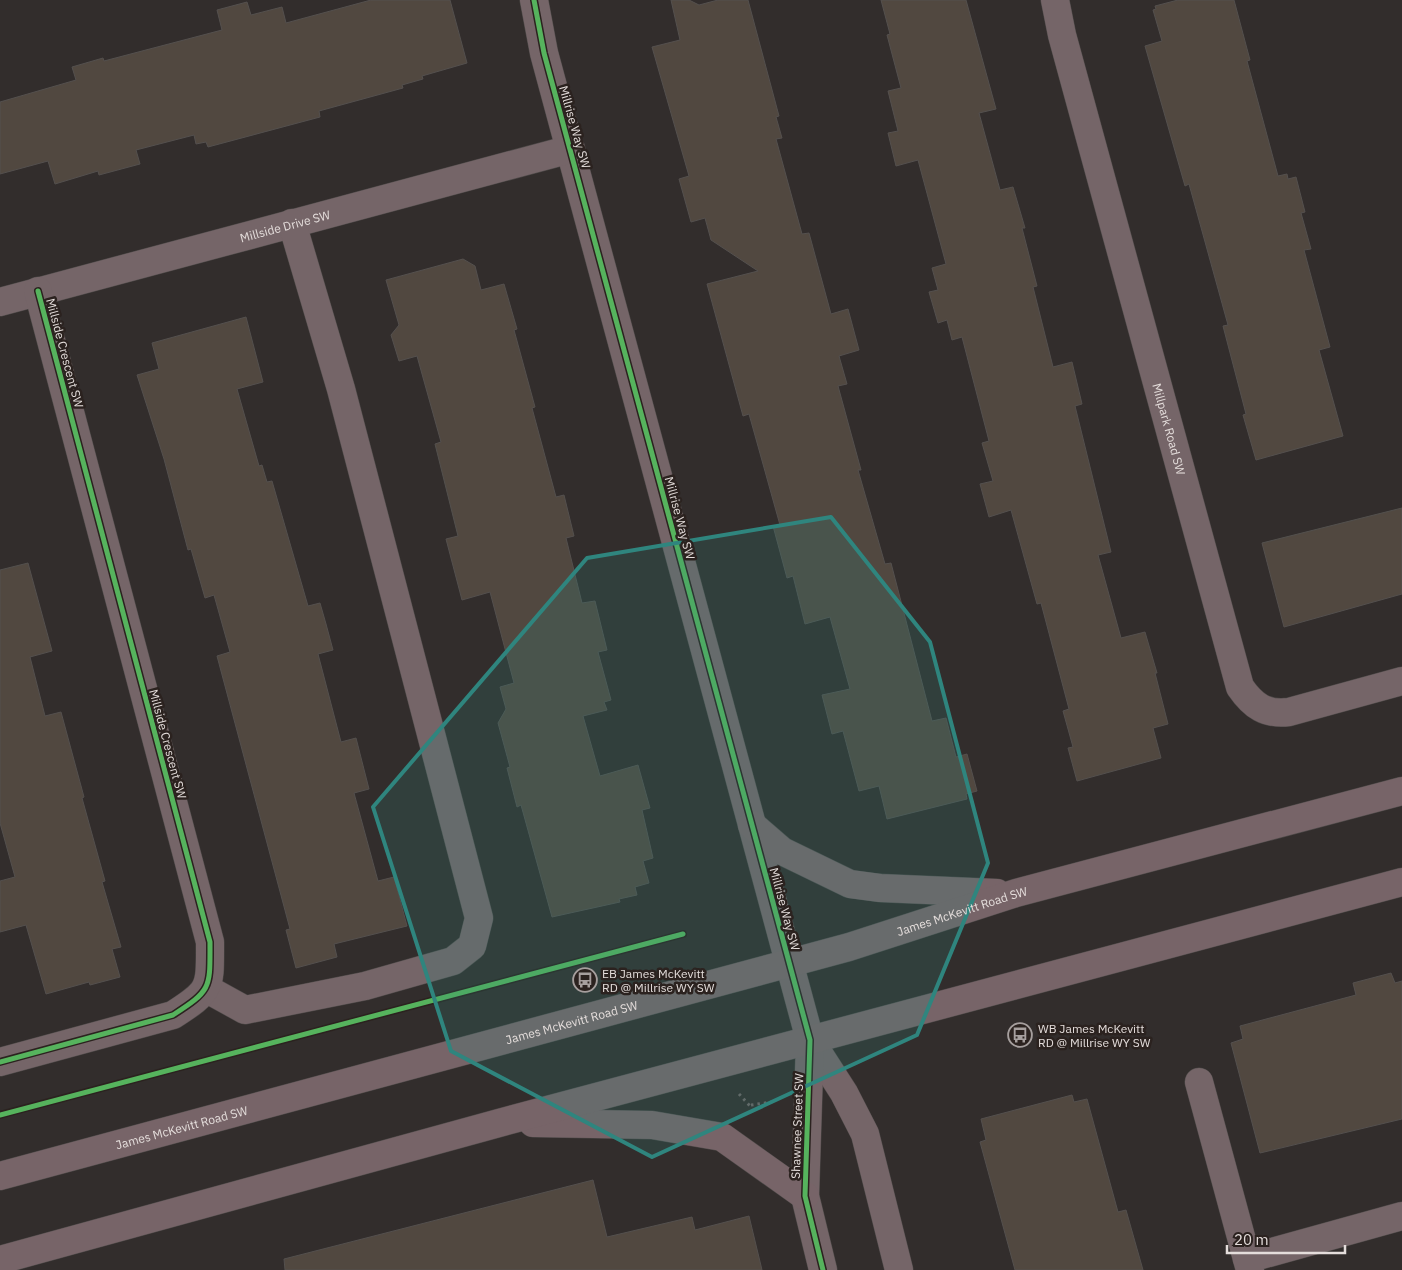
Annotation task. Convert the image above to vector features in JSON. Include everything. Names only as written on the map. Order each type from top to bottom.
[{"type":"main road","name":"James McKevitt Road SW","points":[[0,1176],[849,947],[1016,893],[1402,791]]},
{"type":"main road","points":[[752,825],[782,851],[850,884],[880,888],[1016,893]]},
{"type":"main road","points":[[0,1260],[500,1123],[1402,882]]},
{"type":"main road","points":[[500,1123],[652,1124],[722,1137],[806,1196]]},
{"type":"street","name":"Millrise Way SW","points":[[534,0],[544,53],[810,1040]]},
{"type":"street","name":"Millpark Road SW","points":[[1055,0],[1062,35],[1240,687],[1249,699],[1260,708],[1275,714],[1289,712],[1402,681]]},
{"type":"street","name":"Millside Drive SW","points":[[0,302],[292,222],[571,149]]},
{"type":"street","points":[[0,1062],[173,1015],[192,1003],[207,989],[245,1010],[365,986],[453,962],[472,946],[479,918],[341,389],[292,222]]},
{"type":"street","name":"Millside Crescent SW","points":[[38,291],[210,942],[210,973],[207,989]]},
{"type":"street","points":[[810,1040],[844,1093],[865,1134],[899,1270]]},
{"type":"street","name":"Shawnee Street SW","points":[[810,1040],[806,1196],[823,1270]]},
{"type":"street","points":[[1199,1082],[1249,1264],[1402,1216]]},
{"type":"path","points":[[750,1106],[772,1102]]},
{"type":"highlighted area","points":[[831,517],[930,642],[988,863],[917,1035],[652,1157],[451,1051],[373,807],[587,558]]},
{"type":"building","points":[[371,0],[450,0],[467,63],[422,76],[423,79],[402,85],[403,88],[319,111],[320,117],[208,147],[206,142],[196,144],[194,135],[136,150],[140,164],[99,175],[98,171],[55,184],[48,161],[0,174],[0,102],[76,80],[72,67],[103,58],[104,61],[222,30],[217,10],[247,2],[251,15],[282,7],[286,23]]},
{"type":"building","points":[[671,0],[689,0],[699,5],[718,0],[748,0],[779,116],[776,117],[782,138],[776,139],[802,234],[809,233],[831,314],[848,309],[859,350],[839,356],[847,384],[838,386],[861,470],[858,470],[885,564],[891,563],[932,721],[946,718],[956,757],[967,754],[977,791],[966,794],[967,799],[887,819],[879,786],[859,791],[843,731],[832,734],[822,695],[850,689],[830,617],[805,624],[793,576],[787,578],[773,526],[780,525],[749,414],[743,416],[707,284],[758,271],[711,240],[705,218],[691,222],[679,179],[689,176],[652,47],[680,40]]},
{"type":"building","points":[[881,0],[966,0],[996,109],[979,113],[1000,190],[1013,187],[1025,228],[1022,228],[1037,286],[1033,287],[1053,367],[1072,362],[1082,404],[1075,406],[1111,552],[1098,555],[1121,638],[1145,632],[1157,673],[1155,673],[1168,724],[1153,728],[1161,758],[1077,781],[1068,748],[1073,747],[1063,711],[1069,709],[1041,603],[1037,604],[1011,510],[989,517],[980,484],[993,481],[982,443],[989,441],[962,337],[952,340],[947,320],[938,323],[929,292],[938,290],[932,268],[946,264],[918,160],[896,166],[888,133],[898,131],[888,91],[901,88],[887,35],[890,34]]},
{"type":"building","points":[[1178,0],[1234,0],[1250,60],[1247,61],[1278,176],[1287,174],[1288,179],[1296,177],[1305,212],[1301,213],[1311,249],[1304,250],[1330,347],[1319,350],[1343,436],[1256,460],[1243,415],[1246,414],[1223,326],[1228,325],[1189,184],[1185,186],[1145,46],[1162,41],[1153,10],[1156,9],[1155,6]]},
{"type":"building","points":[[463,259],[475,266],[481,290],[504,284],[517,329],[514,330],[535,407],[532,408],[556,497],[564,495],[574,536],[566,538],[582,603],[595,601],[607,650],[598,652],[611,700],[604,702],[607,710],[583,716],[600,776],[638,765],[650,808],[642,810],[653,858],[643,861],[649,883],[635,887],[637,895],[619,899],[620,902],[552,917],[521,805],[517,807],[507,768],[510,767],[498,723],[506,709],[500,687],[514,683],[490,592],[462,600],[446,539],[458,536],[435,444],[441,442],[417,356],[399,361],[391,335],[399,325],[386,280]]},
{"type":"building","points":[[246,317],[263,382],[237,389],[259,466],[262,465],[267,482],[272,481],[308,606],[320,603],[333,650],[318,654],[341,742],[356,738],[369,789],[354,793],[378,881],[394,877],[407,926],[334,944],[337,957],[296,968],[286,930],[290,929],[217,656],[230,652],[214,595],[205,598],[191,549],[188,550],[164,459],[137,375],[159,369],[152,343]]},
{"type":"building","points":[[1402,508],[1402,594],[1284,627],[1262,543]]},
{"type":"building","points":[[28,563],[52,651],[30,657],[45,716],[61,712],[105,881],[102,882],[121,947],[112,949],[120,977],[90,985],[89,982],[46,994],[26,925],[0,932],[0,881],[15,877],[0,823],[0,570]]},
{"type":"building","points":[[1391,973],[1395,983],[1402,981],[1402,1119],[1260,1153],[1231,1043],[1243,1039],[1240,1026],[1356,995],[1353,983]]},
{"type":"building","points":[[1072,1095],[1074,1102],[1087,1099],[1118,1212],[1126,1210],[1143,1270],[1015,1270],[980,1142],[986,1140],[981,1119]]},
{"type":"building","points":[[593,1180],[607,1237],[692,1217],[695,1230],[749,1216],[762,1270],[285,1270],[284,1259]]},
{"type":"cycle path","points":[[534,0],[544,53],[810,1040],[805,1196],[823,1270]]},
{"type":"cycle path","points":[[0,1062],[173,1015],[202,993],[209,979],[210,969],[210,942],[38,291]]},
{"type":"cycle path","points":[[0,1115],[683,934]]},
{"type":"place","name":"EB James McKevitt RD @ Millrise WY SW","points":[[585,980]]},
{"type":"place","name":"WB James McKevitt RD @ Millrise WY SW","points":[[1020,1035]]}]
